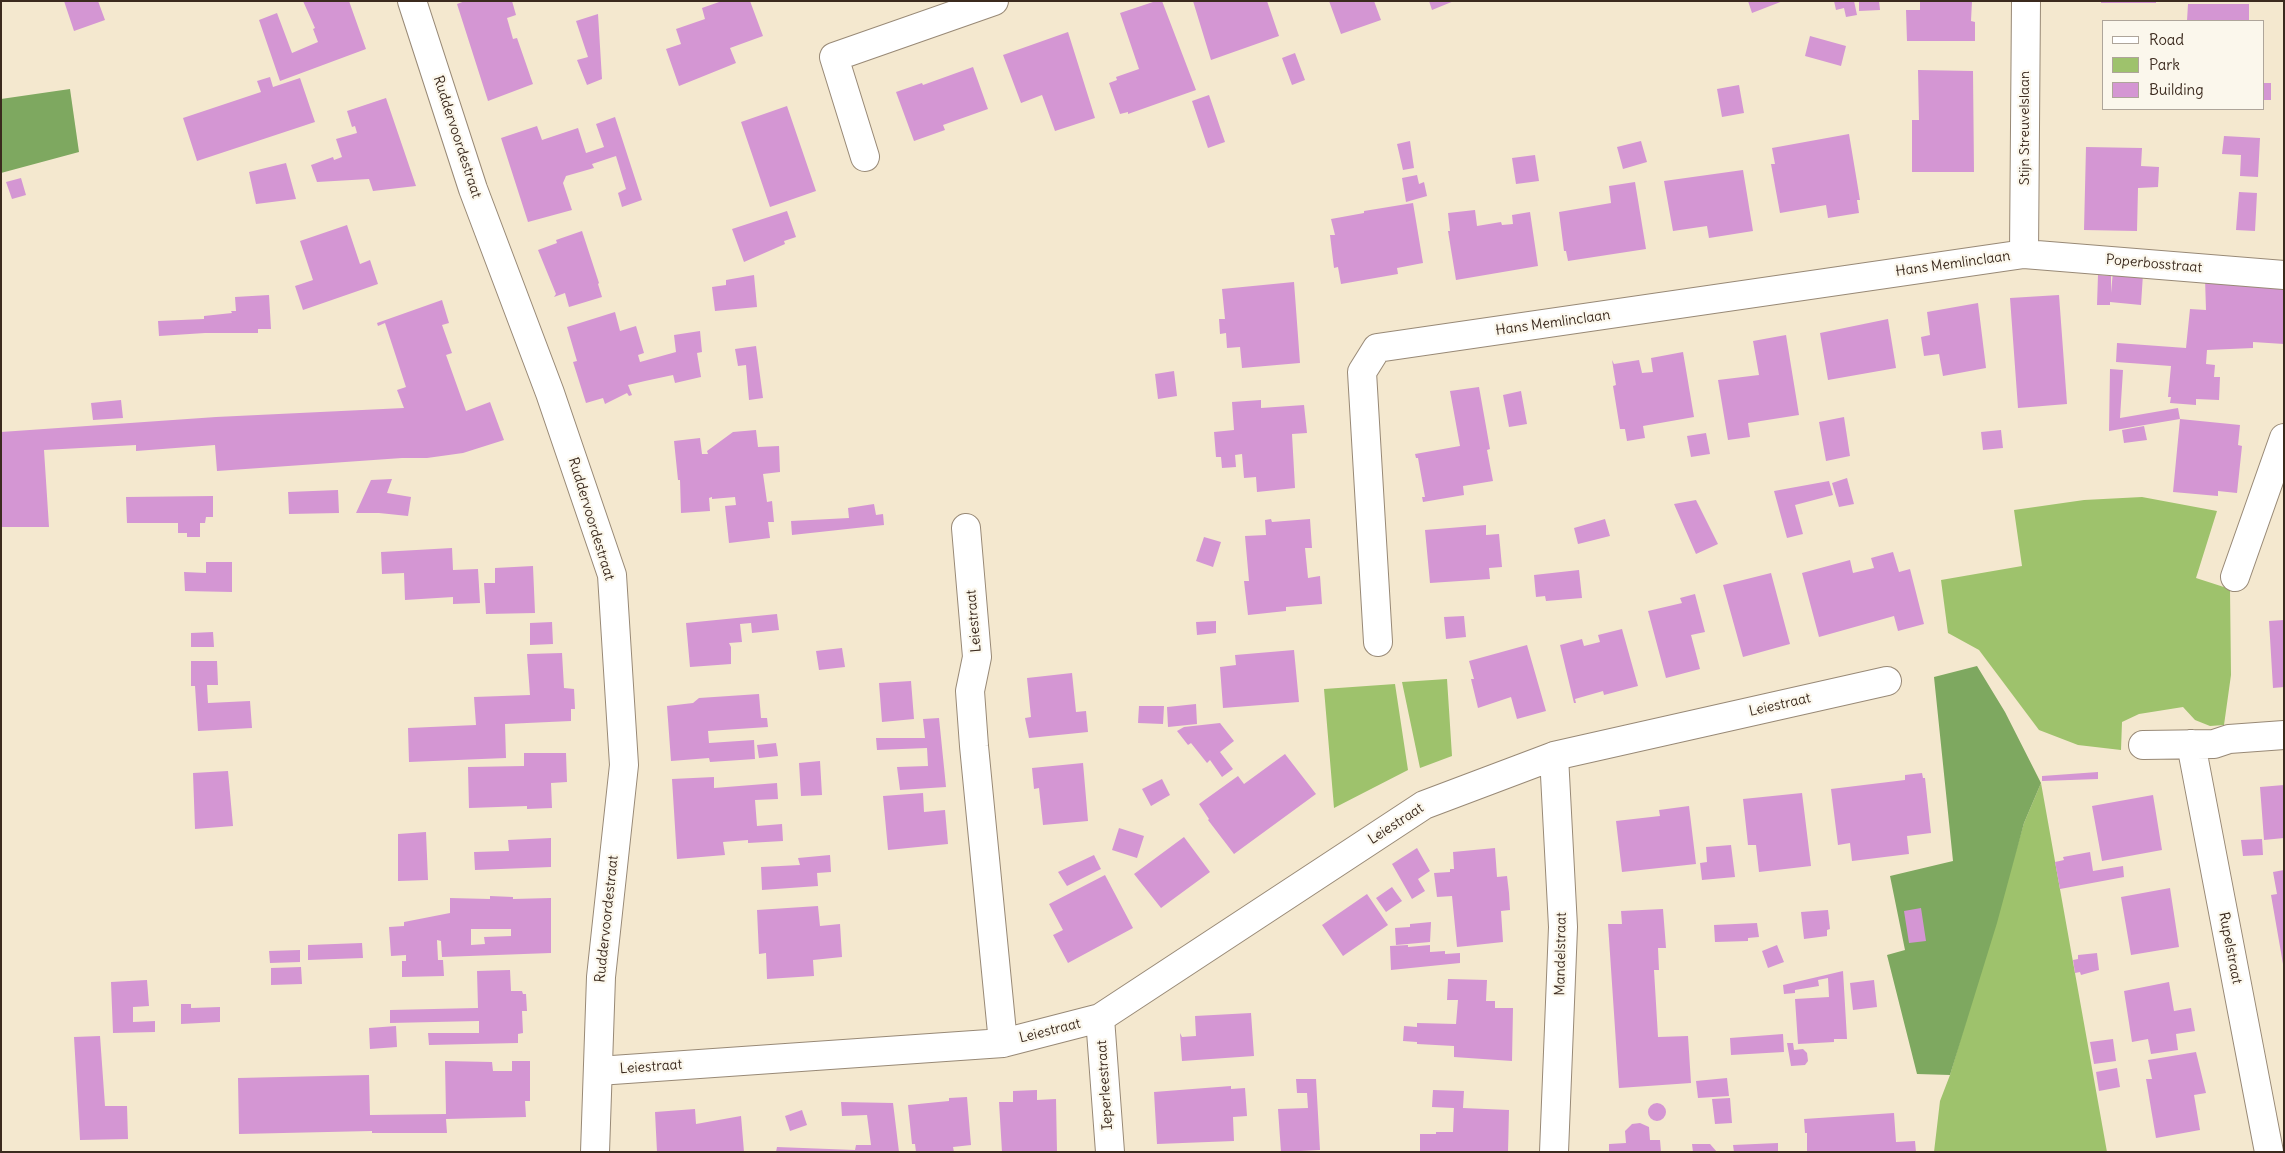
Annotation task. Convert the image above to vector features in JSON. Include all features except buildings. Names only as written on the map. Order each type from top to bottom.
[{"type":"street","name":"Ruddervoordestraat","points":[[412,1],[473,189],[550,393],[612,575],[624,765],[600,978],[594,1152]]},
{"type":"street","points":[[865,157],[834,57],[994,1]]},
{"type":"street","name":"Stijn Streuvelslaan","points":[[2024,254],[2026,1]]},
{"type":"street","name":"Poperbosstraat","points":[[2024,254],[2284,274]]},
{"type":"street","name":"Hans Memlinclaan","points":[[1378,642],[1362,372],[1376,348],[2024,254]]},
{"type":"street","points":[[2235,577],[2284,438]]},
{"type":"street","name":"Leiestraat","points":[[966,528],[978,657],[970,691],[1003,1043]]},
{"type":"street","name":"Leiestraat","points":[[598,1071],[1003,1043],[1100,1018],[1424,805],[1554,756],[1886,681]]},
{"type":"street","points":[[2143,745],[2202,744],[2229,739],[2284,735]]},
{"type":"street","name":"Rupelstraat","points":[[2202,744],[2270,1152]]},
{"type":"street","name":"Mandelstraat","points":[[1554,756],[1564,927],[1554,1152]]},
{"type":"street","name":"Ieperleestraat","points":[[1100,1018],[1110,1152]]},
{"type":"green space","points":[[70,89],[79,152],[1,173],[1,99]]},
{"type":"green space","points":[[2142,497],[2217,511],[2196,578],[2230,589],[2231,675],[2224,725],[2210,726],[2195,720],[2183,707],[2139,714],[2122,722],[2121,750],[2078,745],[2039,730],[1979,650],[1948,633],[1941,580],[2022,566],[2014,510],[2084,500]]},
{"type":"green space","points":[[1977,666],[2005,712],[2041,783],[2024,823],[1997,923],[1950,1075],[1917,1074],[1887,955],[1905,950],[1890,876],[1953,861],[1934,677]]},
{"type":"green space","points":[[1447,679],[1452,756],[1420,768],[1402,682]]},
{"type":"green space","points":[[1395,684],[1408,770],[1334,808],[1324,689]]},
{"type":"green space","points":[[2041,783],[2107,1152],[1934,1152],[1940,1101],[1950,1075],[2024,823]]}]
